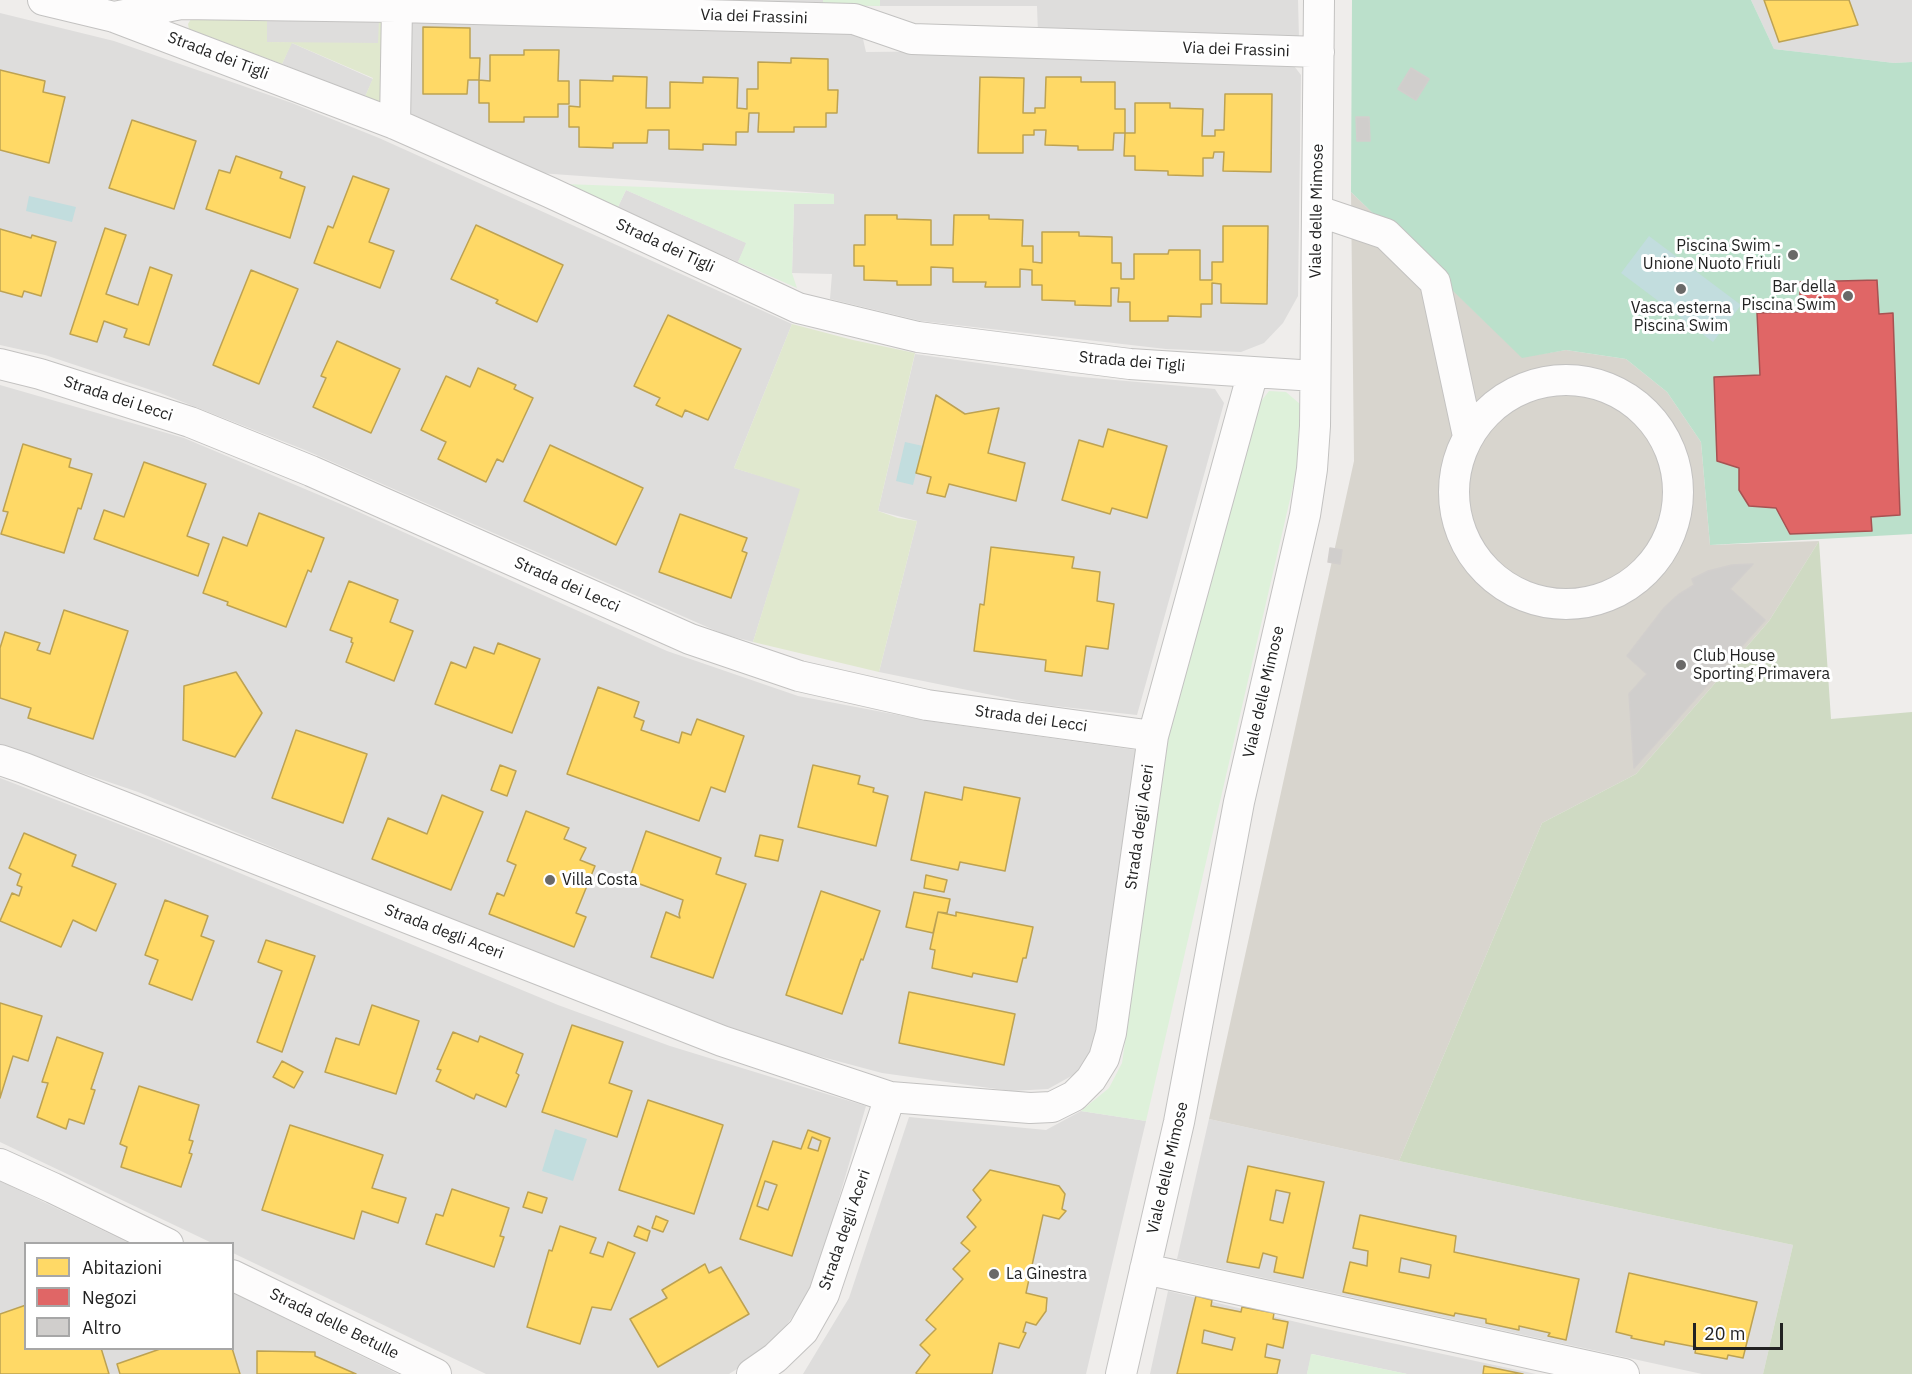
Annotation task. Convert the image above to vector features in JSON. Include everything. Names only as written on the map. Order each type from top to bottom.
[{"type":"street","name":"Strada dei Tigli","points":[[43,0],[114,17],[395,124],[560,197],[798,308],[918,337],[1130,364],[1316,376]]},
{"type":"street","name":"Viale delle Mimose","points":[[1121,1374],[1179,1122],[1239,802],[1305,515],[1313,458],[1316,376],[1319,0]]},
{"type":"street","name":"Via dei Frassini","points":[[114,17],[181,4],[397,7],[854,19],[912,39],[1318,52]]},
{"type":"street","points":[[395,124],[397,7]]},
{"type":"street","points":[[1318,211],[1386,234],[1435,282],[1468,436],[1455,472],[1455,509],[1467,545],[1490,575],[1521,595],[1558,604],[1595,601],[1629,585],[1657,559],[1674,526],[1679,490],[1676,472],[1672,454],[1654,422],[1628,397],[1594,382],[1558,379],[1522,388],[1491,408],[1468,436]]},
{"type":"street","name":"Strada dei Lecci","points":[[0,364],[40,374],[190,422],[311,471],[690,639],[799,676],[927,705],[1153,736]]},
{"type":"street","name":"Strada degli Aceri","points":[[0,760],[722,1041],[890,1096],[1030,1108],[1052,1107],[1074,1096],[1092,1079],[1104,1058],[1111,1033],[1153,736],[1252,372]]},
{"type":"street","name":"Strada degli Aceri","points":[[752,1374],[775,1358],[803,1330],[824,1293],[890,1096]]},
{"type":"street","points":[[0,1164],[164,1242]]},
{"type":"street","points":[[1145,1269],[1624,1374]]},
{"type":"street","name":"Strada delle Betulle","points":[[234,1276],[436,1374]]},
{"type":"shaded area","points":[[580,0],[1298,0],[1299,38],[1038,34],[1037,6],[880,6]]},
{"type":"shaded area","points":[[1751,0],[1912,0],[1912,62],[1894,63],[1774,49]]},
{"type":"shaded area","points":[[0,13],[114,41],[292,103],[379,138],[792,324],[734,468],[801,488],[753,642],[723,634],[305,450],[160,393],[45,355],[0,345]]},
{"type":"shaded area","points":[[267,19],[379,20],[379,43],[292,43],[373,79],[364,99],[282,64],[291,43],[267,42]]},
{"type":"shaded area","points":[[407,20],[846,30],[863,39],[866,52],[970,51],[1291,62],[1301,75],[1298,296],[1283,323],[1264,343],[1241,352],[1166,349],[921,321],[830,299],[832,274],[792,273],[794,203],[834,204],[834,194],[539,173],[405,113]]},
{"type":"shaded area","points":[[626,190],[747,243],[738,262],[617,209]]},
{"type":"shaded area","points":[[1351,192],[1522,357],[1566,350],[1626,359],[1667,392],[1701,442],[1710,545],[1819,541],[1769,621],[1636,774],[1542,823],[1399,1161],[1209,1119],[1354,461]]},
{"type":"shaded area","points":[[915,354],[1071,376],[1215,389],[1224,403],[1137,715],[1036,704],[879,672],[917,521],[878,511]]},
{"type":"shaded area","points":[[0,385],[184,438],[350,508],[667,651],[798,696],[935,722],[1136,750],[1093,1048],[1075,1074],[1048,1089],[1011,1091],[882,1073],[751,1038],[577,972],[138,792],[0,745]]},
{"type":"shaded area","points":[[0,778],[160,840],[558,1005],[670,1046],[866,1106],[812,1290],[769,1349],[729,1374],[486,1374],[234,1253],[234,1242],[210,1242],[0,1142]]},
{"type":"shaded area","points":[[1081,1111],[1146,1121],[1086,1374],[803,1374],[849,1298],[909,1117],[1046,1130]]},
{"type":"shaded area","points":[[1209,1119],[1793,1245],[1763,1374],[1702,1374],[1177,1259]]},
{"type":"shaded area","points":[[0,1181],[127,1242],[24,1242],[24,1350],[234,1350],[234,1293],[398,1374],[0,1374]]},
{"type":"shaded area","points":[[1168,1291],[1317,1327],[1536,1374],[1407,1374],[1312,1354],[1307,1374],[1150,1374]]},
{"type":"green space","points":[[823,0],[880,0],[880,6],[823,5]]},
{"type":"green space","name":"Piscina Swim - Unione Nuoto Friuli","points":[[1352,0],[1751,0],[1774,49],[1894,63],[1912,62],[1912,534],[1710,545],[1701,442],[1667,392],[1626,359],[1566,350],[1522,358],[1351,192]],"holes":[[[1877,280],[1879,314],[1893,313],[1900,515],[1871,517],[1872,531],[1776,508],[1749,506],[1739,490],[1739,468],[1717,460],[1714,378],[1760,375],[1757,313],[1800,312],[1800,282]]]},
{"type":"green space","points":[[191,19],[267,19],[267,42],[378,43],[379,20],[389,19],[385,107],[364,99],[373,78],[292,43],[282,64],[189,29],[188,24]]},
{"type":"green space","points":[[565,184],[834,194],[834,204],[794,204],[792,273],[797,288],[738,262],[746,243],[626,190],[617,209]]},
{"type":"green space","points":[[792,324],[915,353],[878,511],[898,518],[917,521],[879,672],[753,642],[800,489],[734,468]]},
{"type":"green space","points":[[1269,391],[1286,392],[1300,404],[1297,469],[1146,1121],[1081,1111],[1109,1088],[1122,1063],[1169,735],[1259,404]]},
{"type":"green space","points":[[1819,541],[1831,719],[1912,712],[1912,1374],[1763,1374],[1793,1245],[1399,1161],[1542,823],[1636,774],[1769,621]]},
{"type":"green space","points":[[1311,1354],[1407,1374],[1307,1374]]},
{"type":"water","points":[[29,196],[76,207],[72,222],[26,211]]},
{"type":"water","name":"Vasca esterna Piscina Swim","points":[[1649,236],[1741,305],[1713,342],[1621,273]]},
{"type":"water","points":[[905,442],[923,446],[913,485],[896,481]]},
{"type":"water","points":[[555,1129],[587,1139],[573,1181],[542,1171]]},
{"type":"building: Abitazioni","points":[[1764,0],[1849,0],[1858,25],[1779,42]]},
{"type":"building: Abitazioni","points":[[423,27],[470,28],[470,58],[480,58],[479,80],[468,80],[467,94],[423,94]]},
{"type":"building: Abitazioni","points":[[524,50],[559,50],[558,81],[569,81],[569,104],[558,104],[558,117],[524,117],[524,122],[489,122],[489,103],[479,103],[479,80],[490,81],[490,55],[524,55]]},
{"type":"building: Abitazioni","points":[[791,58],[828,59],[828,90],[838,90],[837,113],[826,113],[826,127],[794,127],[794,132],[758,132],[759,113],[749,113],[748,132],[736,132],[736,145],[703,144],[703,150],[669,149],[669,130],[648,130],[647,143],[613,143],[613,148],[579,147],[579,127],[569,127],[569,106],[580,107],[580,80],[613,81],[613,76],[647,77],[646,108],[670,108],[670,82],[703,83],[703,77],[738,78],[737,108],[747,109],[747,89],[758,89],[758,62],[791,63]]},
{"type":"building: Abitazioni","points":[[0,70],[45,81],[43,92],[65,97],[49,163],[0,150]]},
{"type":"building: Abitazioni","points":[[980,77],[1024,78],[1023,113],[1035,113],[1035,108],[1045,108],[1046,77],[1081,77],[1081,82],[1115,82],[1115,109],[1125,109],[1125,133],[1114,133],[1113,150],[1078,150],[1078,146],[1045,145],[1046,130],[1034,130],[1034,135],[1023,135],[1023,153],[978,153]]},
{"type":"building: Abitazioni","points":[[1225,94],[1272,94],[1271,172],[1223,171],[1224,152],[1214,152],[1213,158],[1203,158],[1203,176],[1168,175],[1168,171],[1135,170],[1135,156],[1124,156],[1125,133],[1135,133],[1135,103],[1170,103],[1170,108],[1203,109],[1202,136],[1215,136],[1215,130],[1224,130]]},
{"type":"building: Abitazioni","points":[[132,120],[196,141],[174,209],[109,188]]},
{"type":"building: Abitazioni","points":[[236,156],[282,172],[280,178],[305,187],[290,238],[206,209],[219,170],[230,173]]},
{"type":"building: Abitazioni","points":[[353,176],[389,189],[369,242],[394,251],[380,288],[314,263],[328,226],[333,228]]},
{"type":"building: Abitazioni","points":[[865,215],[897,215],[897,219],[931,220],[931,245],[953,245],[954,215],[989,215],[989,219],[1023,220],[1022,246],[1033,246],[1033,262],[1042,263],[1042,232],[1079,232],[1079,236],[1112,237],[1112,263],[1121,263],[1121,279],[1134,279],[1134,254],[1168,254],[1169,250],[1200,250],[1200,280],[1212,280],[1212,262],[1223,262],[1223,226],[1268,226],[1267,304],[1221,303],[1221,284],[1212,283],[1212,304],[1201,304],[1201,317],[1168,316],[1168,321],[1130,321],[1130,302],[1118,302],[1119,288],[1111,288],[1111,306],[1075,305],[1075,301],[1042,300],[1042,285],[1032,285],[1032,270],[1020,269],[1020,287],[985,287],[986,282],[953,282],[953,268],[931,267],[931,285],[897,285],[897,281],[864,280],[864,266],[854,266],[854,245],[865,245]]},
{"type":"building: Abitazioni","points":[[476,225],[563,265],[537,322],[496,303],[498,300],[451,279]]},
{"type":"building: Abitazioni","points":[[105,228],[126,235],[106,294],[138,305],[150,267],[172,275],[149,345],[124,337],[127,329],[104,321],[97,342],[70,334]]},
{"type":"building: Abitazioni","points":[[0,229],[56,242],[41,296],[24,291],[22,297],[0,291]]},
{"type":"building: Abitazioni","points":[[251,270],[298,289],[259,384],[213,365]]},
{"type":"building: Abitazioni","points":[[668,315],[741,349],[708,420],[685,410],[682,417],[656,405],[660,398],[634,386]]},
{"type":"building: Abitazioni","points":[[337,341],[400,369],[371,433],[313,407],[326,378],[321,376]]},
{"type":"building: Abitazioni","points":[[478,368],[516,385],[514,389],[533,398],[503,462],[497,459],[486,482],[438,459],[446,442],[421,430],[446,376],[470,387]]},
{"type":"building: Abitazioni","points":[[936,395],[965,414],[999,408],[988,453],[1025,463],[1016,501],[949,484],[945,497],[927,493],[931,477],[916,473]]},
{"type":"building: Abitazioni","points":[[1108,429],[1167,446],[1147,518],[1112,508],[1110,514],[1062,500],[1079,440],[1103,447]]},
{"type":"building: Abitazioni","points":[[23,444],[71,459],[69,467],[92,474],[81,509],[78,508],[64,553],[1,534],[8,512],[3,511]]},
{"type":"building: Abitazioni","points":[[550,445],[643,488],[616,545],[524,501]]},
{"type":"building: Abitazioni","points":[[144,462],[206,484],[187,536],[209,544],[198,576],[94,539],[104,510],[124,517]]},
{"type":"building: Abitazioni","points":[[259,513],[324,538],[311,572],[308,570],[286,627],[227,605],[228,602],[203,593],[223,537],[247,546]]},
{"type":"building: Abitazioni","points":[[680,514],[747,538],[742,551],[747,553],[731,598],[659,572]]},
{"type":"building: Abitazioni","points":[[991,547],[1074,557],[1072,568],[1100,572],[1097,601],[1114,604],[1108,649],[1086,646],[1082,676],[1045,671],[1046,660],[974,651],[980,604],[984,605]]},
{"type":"building: Abitazioni","points":[[349,581],[398,600],[390,622],[413,631],[394,681],[346,662],[353,643],[352,638],[330,630]]},
{"type":"building: Abitazioni","points":[[64,610],[128,631],[93,739],[28,718],[31,708],[0,698],[0,648],[5,632],[40,643],[37,650],[50,654]]},
{"type":"building: Abitazioni","points":[[498,643],[540,659],[512,733],[435,704],[451,662],[466,668],[474,647],[494,654]]},
{"type":"building: Abitazioni","points":[[236,672],[262,713],[235,757],[183,740],[184,686]]},
{"type":"building: Abitazioni","points":[[598,687],[639,702],[634,717],[644,721],[641,730],[679,743],[682,732],[691,735],[697,719],[744,736],[725,792],[711,787],[699,821],[567,774]]},
{"type":"building: Abitazioni","points":[[296,730],[367,754],[343,823],[272,798]]},
{"type":"building: Abitazioni","points":[[500,765],[516,771],[507,796],[491,790]]},
{"type":"building: Abitazioni","points":[[813,765],[860,776],[858,784],[874,788],[873,792],[888,796],[876,846],[798,827]]},
{"type":"building: Abitazioni","points":[[964,787],[1020,798],[1005,871],[960,862],[958,870],[911,860],[925,792],[962,800]]},
{"type":"building: Abitazioni","points":[[442,795],[483,812],[451,890],[372,859],[388,818],[427,834]]},
{"type":"building: Abitazioni","name":"Villa Costa","points":[[526,811],[569,828],[564,839],[586,848],[580,860],[595,866],[576,913],[586,917],[574,947],[489,914],[497,893],[504,896],[516,865],[507,861]]},
{"type":"building: Abitazioni","points":[[646,831],[721,858],[716,874],[746,884],[713,978],[651,957],[666,912],[680,918],[683,900],[629,880]]},
{"type":"building: Abitazioni","points":[[24,833],[76,855],[72,866],[116,884],[96,931],[73,920],[61,947],[0,921],[12,893],[19,896],[22,887],[17,885],[21,874],[9,868]]},
{"type":"building: Abitazioni","points":[[760,835],[783,840],[778,861],[755,856]]},
{"type":"building: Abitazioni","points":[[926,875],[947,880],[944,892],[924,888]]},
{"type":"building: Abitazioni","points":[[821,891],[880,911],[842,1014],[786,995]]},
{"type":"building: Abitazioni","points":[[914,892],[950,899],[947,913],[938,912],[933,933],[906,927]]},
{"type":"building: Abitazioni","points":[[165,900],[208,916],[201,936],[214,941],[192,1000],[149,984],[158,960],[145,955]]},
{"type":"building: Abitazioni","points":[[938,912],[956,916],[956,912],[1033,927],[1026,958],[1023,958],[1017,982],[973,973],[972,977],[932,968],[935,950],[930,949]]},
{"type":"building: Abitazioni","points":[[266,940],[315,956],[282,1052],[257,1042],[282,971],[258,962]]},
{"type":"building: Abitazioni","points":[[909,992],[1015,1014],[1004,1065],[899,1043]]},
{"type":"building: Abitazioni","points":[[0,1003],[42,1016],[28,1061],[13,1056],[0,1098]]},
{"type":"building: Abitazioni","points":[[372,1005],[419,1021],[396,1094],[325,1072],[336,1038],[359,1045]]},
{"type":"building: Abitazioni","points":[[572,1025],[623,1042],[609,1083],[632,1091],[617,1137],[542,1112]]},
{"type":"building: Abitazioni","points":[[453,1032],[478,1042],[480,1036],[523,1054],[516,1073],[519,1075],[506,1107],[476,1094],[474,1099],[436,1081],[441,1070],[437,1069]]},
{"type":"building: Abitazioni","points":[[57,1037],[103,1053],[91,1089],[95,1090],[84,1124],[69,1119],[66,1129],[37,1117],[48,1083],[42,1082]]},
{"type":"building: Abitazioni","points":[[282,1061],[303,1072],[294,1088],[273,1077]]},
{"type":"building: Abitazioni","points":[[139,1086],[199,1105],[189,1140],[193,1141],[189,1153],[192,1154],[181,1187],[121,1167],[127,1147],[120,1144]]},
{"type":"building: Abitazioni","points":[[648,1100],[723,1125],[694,1214],[619,1190]]},
{"type":"building: Abitazioni","points":[[290,1125],[383,1155],[372,1188],[406,1198],[398,1223],[362,1211],[354,1239],[262,1210]]},
{"type":"building: Abitazioni","points":[[808,1130],[830,1138],[792,1256],[740,1239],[773,1141],[801,1149]],"holes":[[[812,1137],[821,1141],[818,1151],[808,1148]],[[765,1181],[777,1185],[768,1210],[757,1206]]]},
{"type":"building: Abitazioni","points":[[1248,1166],[1324,1182],[1303,1278],[1274,1272],[1277,1257],[1263,1253],[1259,1268],[1227,1262]],"holes":[[[1276,1190],[1290,1193],[1283,1223],[1270,1220]]]},
{"type":"building: Abitazioni","name":"La Ginestra","points":[[990,1170],[1059,1186],[1065,1194],[1062,1209],[1066,1211],[1059,1219],[1043,1215],[1026,1293],[1047,1298],[1046,1311],[1036,1325],[1026,1322],[1023,1332],[1026,1333],[1019,1348],[999,1343],[992,1374],[917,1374],[930,1355],[920,1345],[936,1329],[926,1320],[963,1279],[953,1269],[970,1251],[961,1243],[976,1227],[967,1217],[981,1200],[973,1190]]},
{"type":"building: Abitazioni","points":[[452,1189],[509,1208],[500,1236],[504,1237],[494,1267],[426,1244],[436,1214],[443,1216]]},
{"type":"building: Abitazioni","points":[[528,1192],[547,1198],[542,1213],[523,1207]]},
{"type":"building: Abitazioni","points":[[1360,1215],[1456,1236],[1454,1252],[1579,1279],[1566,1340],[1548,1336],[1550,1333],[1519,1326],[1519,1330],[1486,1323],[1486,1319],[1455,1313],[1454,1316],[1343,1292],[1350,1262],[1367,1266],[1368,1251],[1353,1248]],"holes":[[[1401,1258],[1431,1265],[1429,1278],[1399,1272]]]},
{"type":"building: Abitazioni","points":[[656,1216],[668,1221],[663,1232],[652,1228]]},
{"type":"building: Abitazioni","points":[[560,1226],[596,1238],[590,1253],[603,1257],[608,1242],[635,1253],[611,1310],[592,1307],[580,1344],[527,1327],[549,1250],[552,1251]]},
{"type":"building: Abitazioni","points":[[638,1226],[650,1231],[647,1241],[634,1236]]},
{"type":"building: Abitazioni","points":[[705,1264],[709,1273],[721,1267],[749,1314],[658,1367],[630,1319],[667,1298],[662,1290]]},
{"type":"building: Abitazioni","points":[[1629,1273],[1757,1302],[1743,1358],[1728,1355],[1727,1359],[1695,1353],[1696,1347],[1665,1341],[1664,1345],[1631,1338],[1632,1336],[1616,1332]]},
{"type":"building: Abitazioni","points":[[1196,1296],[1212,1300],[1211,1306],[1241,1312],[1242,1307],[1274,1313],[1273,1319],[1288,1322],[1283,1348],[1267,1344],[1265,1357],[1280,1360],[1277,1374],[1177,1374]],"holes":[[[1204,1330],[1235,1338],[1232,1350],[1202,1343]]]},
{"type":"building: Abitazioni","points":[[24,1306],[24,1350],[102,1350],[109,1374],[0,1374],[0,1314]]},
{"type":"building: Abitazioni","points":[[157,1350],[233,1350],[240,1374],[120,1374],[117,1364]]},
{"type":"building: Abitazioni","points":[[257,1351],[315,1352],[315,1356],[356,1374],[257,1374]]},
{"type":"building: Abitazioni","points":[[1484,1366],[1523,1374],[1483,1374]]},
{"type":"building: Negozi","points":[[1877,280],[1879,314],[1893,313],[1900,515],[1871,517],[1872,531],[1790,534],[1776,508],[1749,506],[1739,490],[1739,468],[1717,461],[1714,377],[1760,375],[1757,313],[1800,312],[1800,282]]},
{"type":"building: Altro","points":[[1411,68],[1429,79],[1416,100],[1398,89]]},
{"type":"building: Altro","points":[[1356,117],[1369,117],[1370,141],[1357,141]]},
{"type":"building: Altro","points":[[1330,548],[1342,550],[1340,564],[1328,562]]},
{"type":"building: Altro","name":"Club House Sporting Primavera","points":[[1753,564],[1730,589],[1765,620],[1634,768],[1629,694],[1647,674],[1627,656],[1664,608],[1694,585],[1692,579],[1708,571],[1732,565]]},
{"type":"place","name":"Piscina Swim - Unione Nuoto Friuli","points":[[1793,255]]},
{"type":"place","name":"Vasca esterna Piscina Swim","points":[[1681,289]]},
{"type":"place","name":"Bar della Piscina Swim","points":[[1848,296]]},
{"type":"place","name":"Club House Sporting Primavera","points":[[1681,665]]},
{"type":"place","name":"Villa Costa","points":[[550,880]]},
{"type":"place","name":"La Ginestra","points":[[994,1274]]}]
